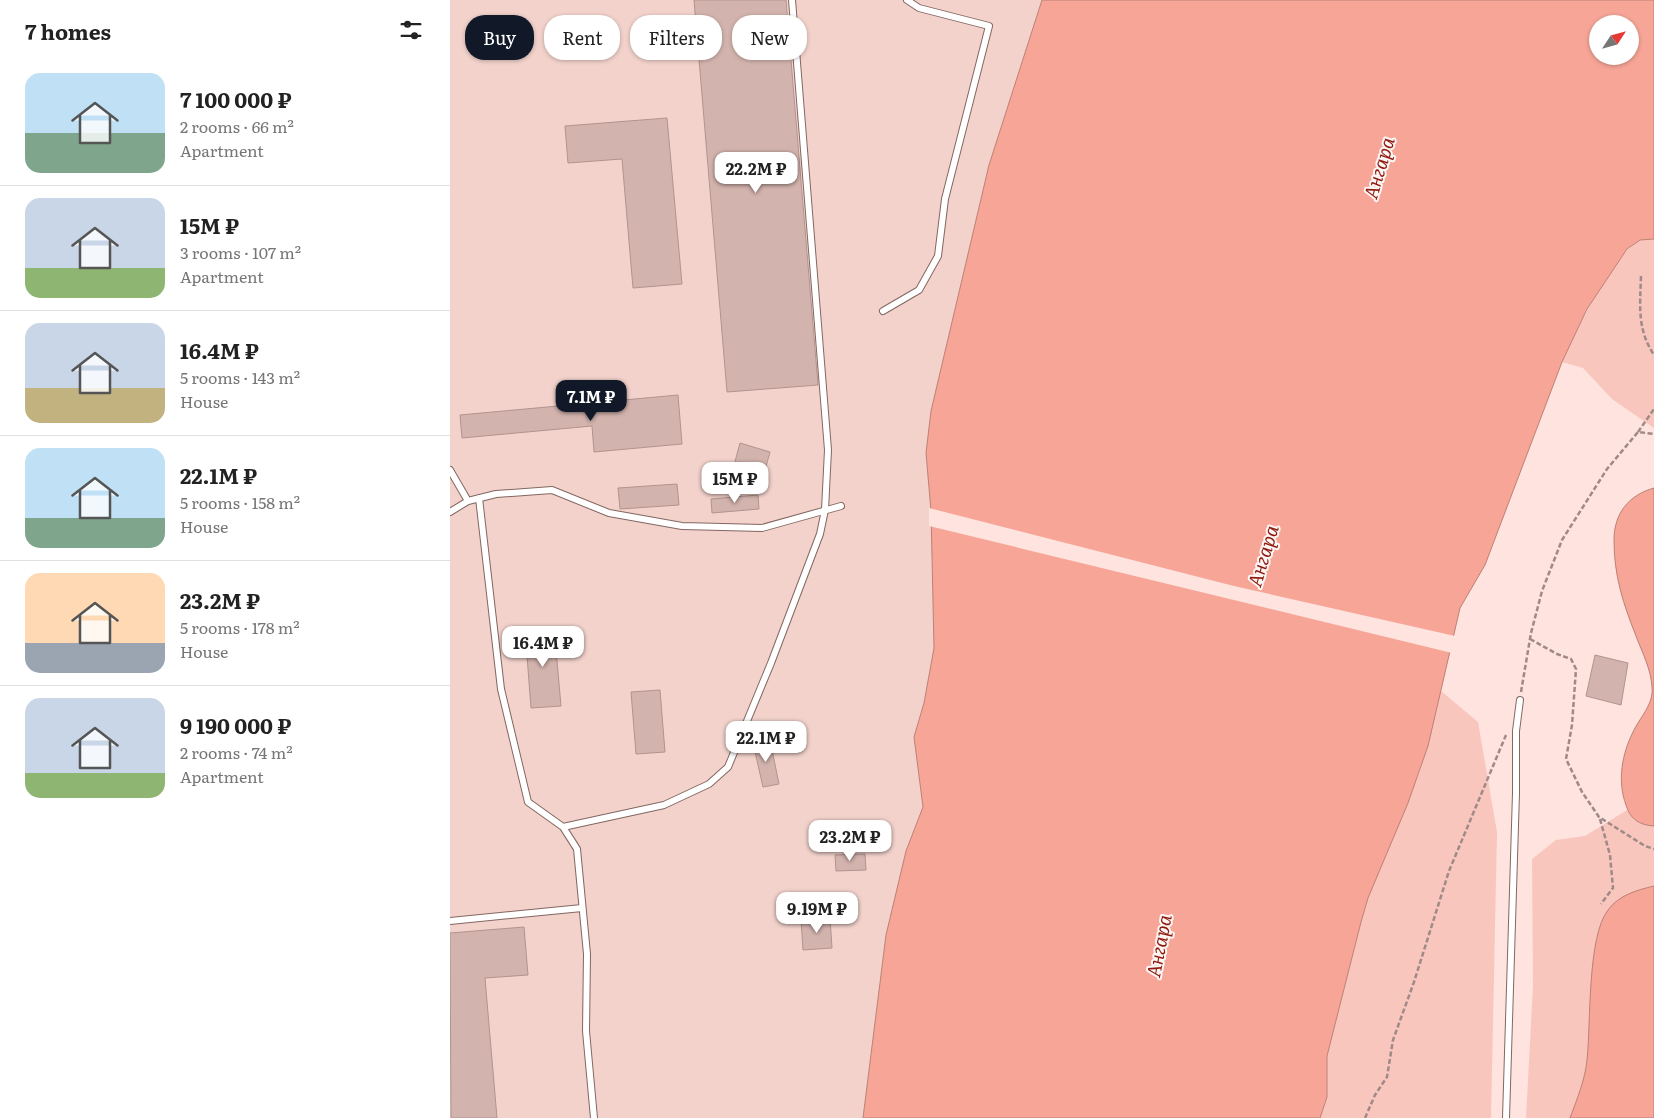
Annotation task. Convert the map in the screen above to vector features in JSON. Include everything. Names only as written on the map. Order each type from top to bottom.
[{"type":"lane","points":[[563,827],[664,805],[709,784],[728,767],[771,663],[816,544],[825,510],[828,450],[792,0]]},
{"type":"lane","points":[[883,311],[919,290],[938,256],[945,199],[989,26],[919,8],[906,0]]},
{"type":"lane","points":[[450,470],[468,501]]},
{"type":"lane","points":[[450,512],[468,501],[496,494],[552,490],[609,513],[682,526],[762,528],[841,506]]},
{"type":"lane","points":[[479,498],[501,689],[528,802],[563,827],[577,849],[587,954],[586,1031],[594,1118]]},
{"type":"lane","points":[[1506,1118],[1516,802],[1516,731],[1520,700]]},
{"type":"lane","points":[[450,920],[582,908]]},
{"type":"path","points":[[1641,276],[1640,310],[1642,335],[1654,356]]},
{"type":"path","points":[[1520,700],[1530,638],[1542,591],[1562,540],[1607,469],[1638,432],[1654,409]]},
{"type":"path","points":[[1638,432],[1654,434]]},
{"type":"path","points":[[1530,638],[1571,660],[1576,670],[1572,725],[1566,760],[1582,792],[1599,817],[1610,855],[1613,888],[1601,904]]},
{"type":"path","points":[[1365,1118],[1375,1095],[1387,1078],[1393,1040],[1414,982],[1449,871],[1507,732]]},
{"type":"path","points":[[1599,817],[1645,846],[1654,849]]},
{"type":"shaded area","points":[[450,0],[1042,0],[989,165],[931,411],[926,453],[931,511],[934,648],[924,703],[914,737],[923,807],[906,851],[886,935],[863,1118],[450,1118]]},
{"type":"shaded area","points":[[1646,238],[1654,239],[1654,428],[1612,399],[1583,368],[1562,362],[1586,312],[1609,273],[1634,244]]},
{"type":"shaded area","points":[[1441,691],[1478,722],[1497,832],[1491,1118],[1320,1118],[1327,1097],[1327,1056],[1361,922],[1368,898],[1420,771]]},
{"type":"shaded area","points":[[1627,810],[1635,821],[1654,826],[1654,886],[1635,892],[1617,901],[1608,910],[1602,922],[1594,959],[1586,1067],[1570,1118],[1526,1118],[1533,986],[1532,859],[1556,840],[1585,836]]},
{"type":"water","name":"Ангара","points":[[1042,0],[1654,0],[1654,239],[1640,240],[1627,249],[1587,309],[1562,362],[1485,565],[1460,608],[1428,746],[1408,803],[1368,898],[1361,922],[1327,1056],[1327,1097],[1320,1118],[863,1118],[886,935],[906,851],[923,807],[914,737],[924,703],[934,648],[931,511],[926,453],[931,411],[989,165]]},
{"type":"water","points":[[1654,488],[1654,826],[1640,823],[1633,818],[1623,796],[1621,777],[1626,749],[1633,732],[1649,705],[1652,687],[1648,667],[1620,589],[1614,553],[1614,540],[1617,521],[1625,506],[1637,495]]},
{"type":"water","points":[[1654,886],[1654,1118],[1570,1118],[1586,1067],[1593,960],[1601,923],[1608,910],[1617,900],[1635,891]]},
{"type":"pier","points":[[929,508],[1234,586],[1455,636],[1452,653],[929,526]]},
{"type":"building","points":[[694,0],[786,0],[787,15],[732,15],[732,60],[791,60],[818,385],[727,392],[699,60],[722,60],[722,15],[695,15]]},
{"type":"building","points":[[667,118],[682,284],[633,288],[622,159],[568,163],[565,126]]},
{"type":"building","points":[[678,395],[682,444],[594,452],[592,426],[462,438],[460,415]]},
{"type":"building","points":[[740,443],[770,452],[760,488],[730,480]]},
{"type":"building","points":[[677,484],[679,505],[620,509],[618,488]]},
{"type":"building","points":[[758,495],[759,509],[712,513],[711,499]]},
{"type":"building","points":[[554,627],[561,706],[531,708],[525,630]]},
{"type":"building","points":[[1595,655],[1628,663],[1621,705],[1586,696]]},
{"type":"building","points":[[660,690],[665,752],[636,754],[631,692]]},
{"type":"building","points":[[770,740],[779,784],[763,787],[753,743]]},
{"type":"building","points":[[865,854],[866,870],[836,871],[835,855]]},
{"type":"building","points":[[830,918],[832,948],[803,950],[801,920]]},
{"type":"building","points":[[524,927],[528,975],[485,978],[497,1118],[451,1118],[450,933]]}]
